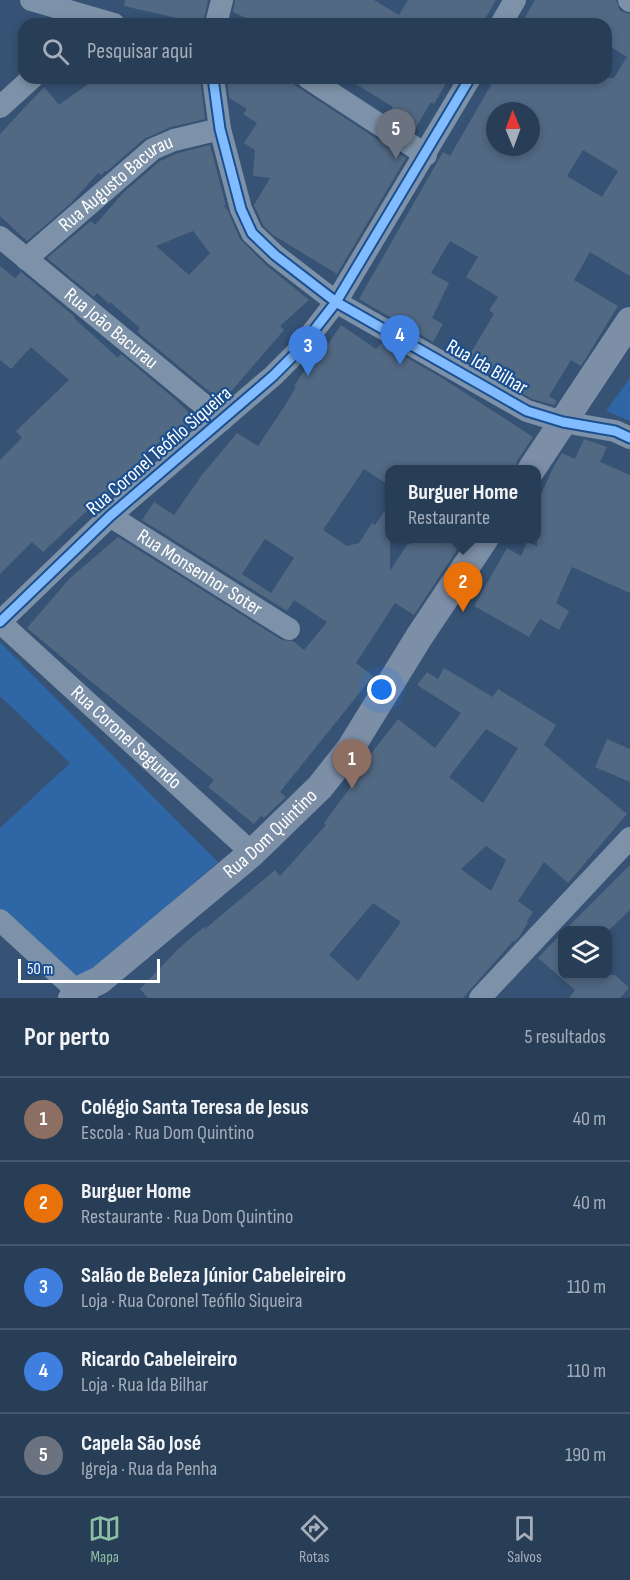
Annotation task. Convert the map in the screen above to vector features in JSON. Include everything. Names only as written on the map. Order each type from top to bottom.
[{"type":"main road","points":[[534,465],[630,321]]},
{"type":"main road","name":"Rua Dom Quintino","points":[[90,993],[252,853],[336,770],[419,637],[482,543]]},
{"type":"street","points":[[31,0],[87,18]]},
{"type":"street","points":[[504,18],[515,0]]},
{"type":"street","points":[[0,106],[25,84]]},
{"type":"street","name":"Rua Ida Bilhar","points":[[214,84],[220,129],[241,209],[252,233],[275,255],[336,302],[526,411],[563,422],[615,431],[630,438]]},
{"type":"street","points":[[317,84],[426,155]]},
{"type":"street","name":"Rua Coronel Teófilo Siqueira","points":[[0,622],[110,516],[273,376],[297,352],[336,302],[467,84]]},
{"type":"street","name":"Rua Augusto Bacurau","points":[[26,259],[153,149],[174,140],[220,129]]},
{"type":"street","name":"Rua João Bacurau","points":[[0,237],[222,420]]},
{"type":"street","name":"Rua Monsenhor Soter","points":[[110,516],[288,629]]},
{"type":"street","name":"Rua Coronel Segundo","points":[[0,622],[252,853]]},
{"type":"street","points":[[480,998],[630,838]]},
{"type":"street","points":[[0,920],[90,993]]},
{"type":"shaded area","points":[[630,378],[630,421],[606,411]]},
{"type":"shaded area","points":[[0,642],[218,862],[78,983],[0,910],[0,828],[70,763],[0,696]]},
{"type":"building","points":[[125,0],[208,0],[204,18],[177,18],[124,6]]},
{"type":"building","points":[[235,0],[374,0],[399,15],[408,0],[496,0],[486,18],[246,18],[233,12]]},
{"type":"building","points":[[535,0],[616,0],[620,11],[630,14],[630,276],[590,252],[574,280],[618,306],[581,366],[571,360],[549,396],[557,401],[554,405],[532,399],[466,361],[494,314],[489,310],[498,297],[466,277],[478,257],[450,241],[431,273],[449,283],[432,318],[443,324],[433,342],[359,299],[443,152],[450,156],[492,84],[612,84],[612,78],[627,57],[612,48],[612,18],[524,18]],"holes":[[[583,150],[618,171],[602,197],[567,176]]]},
{"type":"building","points":[[88,84],[201,84],[205,119],[171,127],[144,139],[106,172],[101,175],[98,173],[71,203],[27,241],[0,216],[0,134],[44,87],[59,105]]},
{"type":"building","points":[[228,84],[293,84],[406,158],[337,274],[273,235],[263,225],[254,205],[270,178],[253,176],[255,150],[244,143],[257,123],[243,114],[247,109],[229,98]]},
{"type":"building","points":[[356,84],[446,84],[434,104],[431,102],[414,131],[388,114],[393,107]]},
{"type":"building","points":[[210,145],[226,206],[222,204],[227,209],[240,239],[266,265],[309,300],[280,326],[284,330],[222,402],[141,335],[137,331],[140,328],[110,302],[109,304],[97,293],[94,297],[47,258],[91,221],[95,225],[124,192],[160,161],[178,153]],"holes":[[[193,231],[210,253],[189,275],[156,246]]]},
{"type":"building","points":[[0,266],[15,278],[21,272],[75,317],[118,358],[121,354],[176,400],[196,420],[175,440],[168,434],[120,479],[125,484],[110,499],[105,494],[43,552],[32,542],[0,574],[0,460],[22,438],[16,431],[69,380],[31,347],[11,369],[0,360]]},
{"type":"building","points":[[341,325],[376,349],[381,343],[442,378],[533,437],[516,465],[385,465],[385,483],[364,469],[323,530],[347,546],[359,543],[372,523],[375,525],[385,510],[385,543],[390,543],[390,571],[408,543],[410,545],[411,543],[462,543],[414,615],[395,603],[356,663],[373,676],[280,792],[286,797],[264,818],[261,816],[254,824],[208,787],[214,780],[27,628],[70,578],[118,537],[282,640],[293,641],[304,650],[327,622],[294,600],[287,611],[142,520],[154,502],[174,515],[202,475],[237,433],[258,446],[308,365],[312,368]],"holes":[[[265,539],[294,558],[271,593],[242,574]]]},
{"type":"building","points":[[584,439],[607,447],[600,462],[630,475],[630,593],[572,567],[556,603],[569,611],[559,630],[540,619],[529,637],[474,606],[507,548],[521,556],[527,543],[537,546],[537,543],[541,543],[541,494],[562,453],[575,459]]},
{"type":"building","points":[[444,668],[493,697],[498,689],[556,725],[544,745],[627,814],[568,883],[544,862],[518,901],[533,912],[520,936],[463,998],[148,998],[140,989],[179,948],[275,870],[280,876],[326,825],[324,823],[352,785],[349,782],[398,719],[435,748],[461,713],[417,685],[427,672],[438,679]],"holes":[[[486,729],[518,748],[483,803],[449,777]],[[486,846],[506,860],[491,891],[461,869]],[[373,903],[401,922],[358,981],[329,955]]]},
{"type":"building","points":[[607,739],[630,749],[630,782],[595,767]]},
{"type":"building","points":[[630,865],[630,910],[612,927],[569,926]]},
{"type":"building","points":[[558,937],[558,975],[538,958]]},
{"type":"building","points":[[612,975],[615,975],[629,988],[620,998],[569,998],[575,990],[563,980],[612,980]]},
{"type":"cycle path","points":[[214,84],[220,129],[241,209],[252,233],[275,255],[336,302],[527,411],[563,422],[615,431],[630,438]]},
{"type":"cycle path","points":[[0,622],[110,516],[273,376],[297,352],[336,302],[466,84]]},
{"type":"place","name":"Capela São José","points":[[396,159]]},
{"type":"place","name":"Ricardo Cabeleireiro","points":[[400,365]]},
{"type":"place","name":"Salão de Beleza Júnior Cabeleireiro","points":[[308,376]]},
{"type":"place","name":"Burguer Home","points":[[463,612]]},
{"type":"place","name":"Colégio Santa Teresa de Jesus","points":[[352,789]]}]
